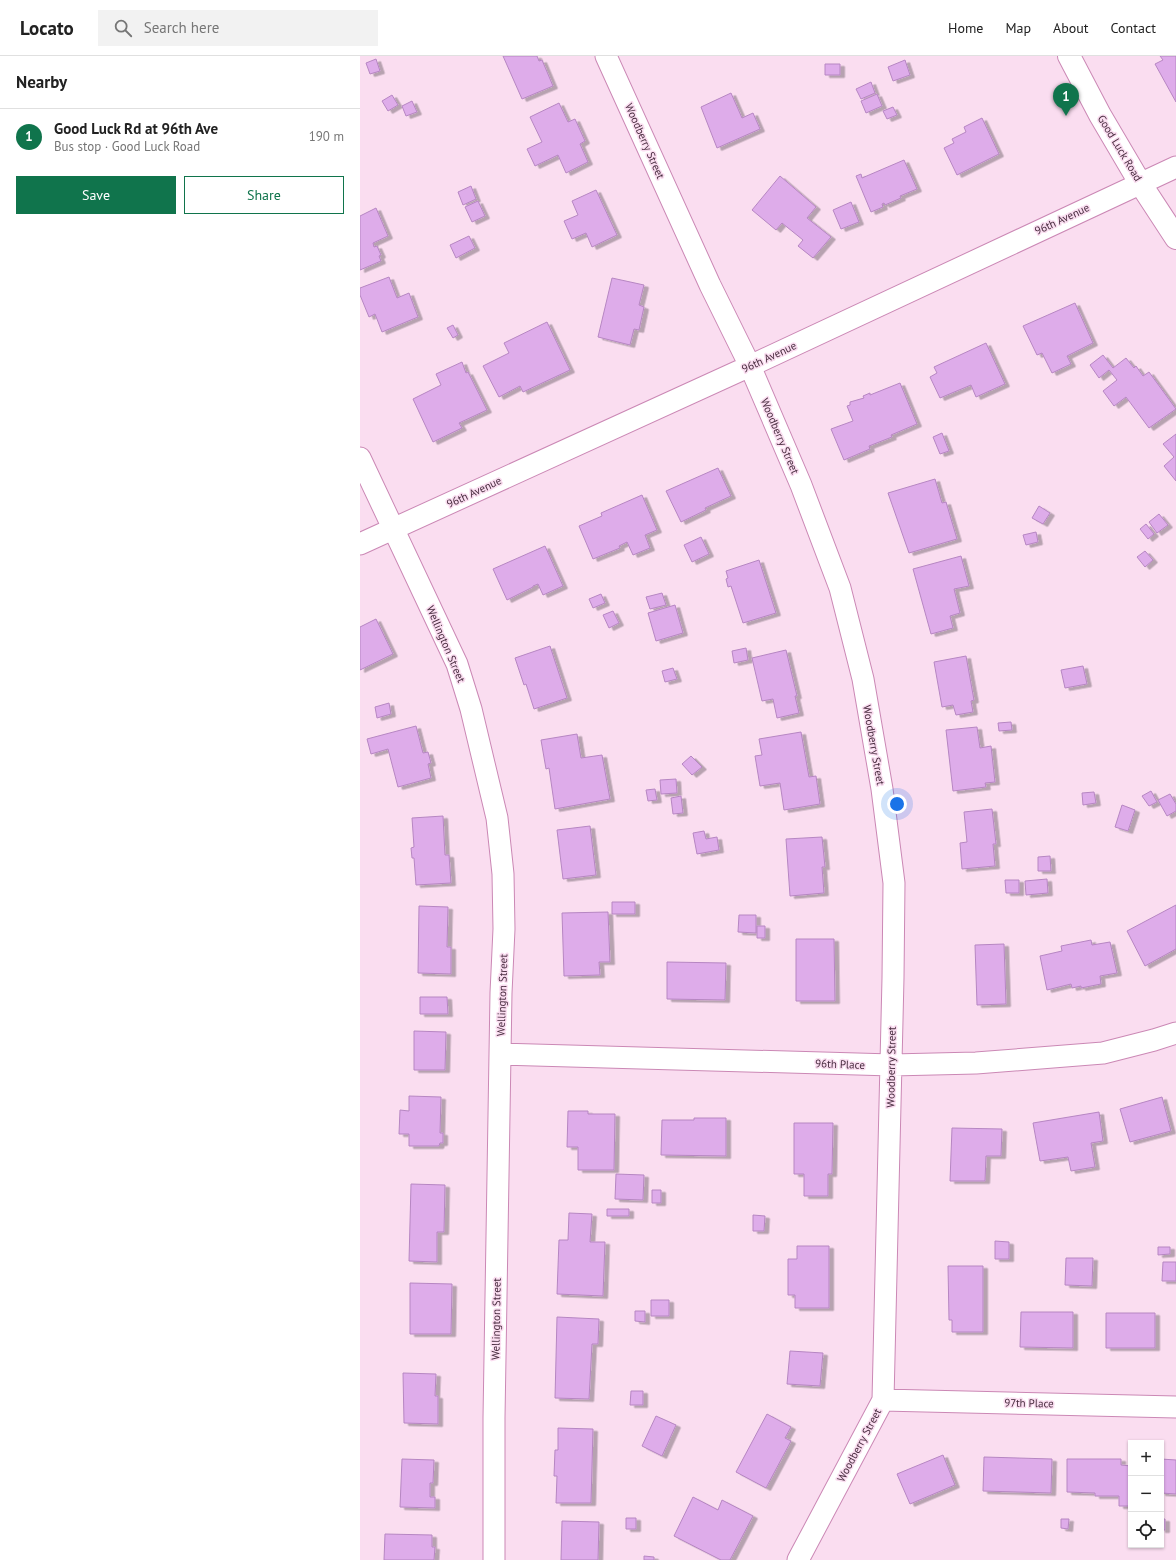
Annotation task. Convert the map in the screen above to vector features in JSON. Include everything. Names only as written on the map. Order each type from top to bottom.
[{"type":"main road","name":"Good Luck Road","points":[[1070,56],[1100,115],[1140,183],[1176,238]]},
{"type":"street","name":"Woodberry Street","points":[[606,56],[710,285],[750,366],[801,485],[840,588],[863,679],[882,788],[894,883],[892,1065],[883,1400],[798,1560]]},
{"type":"street","name":"96th Avenue","points":[[360,544],[750,366],[1176,167]]},
{"type":"street","name":"Wellington Street","points":[[360,458],[457,664],[470,709],[497,818],[503,874],[504,929],[501,993],[494,1410],[494,1560]]},
{"type":"street","name":"96th Place","points":[[501,1054],[892,1065],[976,1063],[1103,1053],[1176,1033]]},
{"type":"street","name":"97th Place","points":[[883,1400],[1176,1407]]},
{"type":"building","points":[[503,56],[537,56],[539,61],[542,60],[553,86],[522,99]]},
{"type":"building","points":[[1160,56],[1176,56],[1176,102],[1155,64],[1163,60]]},
{"type":"building","points":[[376,59],[380,71],[370,74],[366,63]]},
{"type":"building","points":[[905,60],[910,75],[893,81],[888,67]]},
{"type":"building","points":[[825,64],[840,64],[840,75],[825,75]]},
{"type":"building","points":[[871,82],[875,93],[861,99],[856,89]]},
{"type":"building","points":[[731,93],[742,118],[753,113],[760,129],[717,148],[701,107]]},
{"type":"building","points":[[877,94],[882,106],[866,113],[861,101]]},
{"type":"building","points":[[392,95],[398,105],[388,111],[382,101]]},
{"type":"building","points":[[412,101],[417,112],[406,116],[402,106]]},
{"type":"building","points":[[559,103],[568,122],[575,119],[585,141],[580,144],[588,162],[566,173],[558,155],[535,166],[527,149],[542,142],[530,117]]},
{"type":"building","points":[[893,107],[897,115],[887,119],[883,111]]},
{"type":"building","points":[[982,118],[999,154],[957,175],[944,148],[954,143],[952,139],[966,132],[964,127]]},
{"type":"building","points":[[904,160],[917,189],[900,196],[901,198],[885,205],[884,203],[882,204],[883,207],[871,212],[856,176],[861,174],[862,178]]},
{"type":"building","points":[[780,176],[816,207],[807,218],[831,237],[813,258],[798,246],[803,240],[782,223],[776,230],[752,210]]},
{"type":"building","points":[[471,186],[476,199],[463,205],[458,192]]},
{"type":"building","points":[[596,190],[617,235],[592,247],[586,233],[572,239],[564,221],[578,215],[572,201]]},
{"type":"building","points":[[478,201],[485,216],[472,222],[465,207]]},
{"type":"building","points":[[851,202],[859,222],[841,229],[833,210]]},
{"type":"building","points":[[376,208],[388,236],[373,243],[374,247],[377,246],[381,255],[379,256],[381,261],[360,270],[360,216]]},
{"type":"building","points":[[469,236],[475,248],[456,258],[450,245]]},
{"type":"building","points":[[389,277],[397,298],[409,293],[418,317],[382,332],[375,314],[369,317],[360,295],[360,288]]},
{"type":"building","points":[[612,278],[644,285],[639,305],[644,307],[639,330],[634,329],[630,345],[598,337]]},
{"type":"building","points":[[1075,303],[1093,343],[1067,356],[1071,364],[1052,373],[1042,353],[1037,355],[1023,326]]},
{"type":"building","points":[[547,322],[570,370],[523,392],[520,386],[499,397],[483,366],[509,353],[504,343]]},
{"type":"building","points":[[453,325],[458,335],[453,338],[447,328]]},
{"type":"building","points":[[986,343],[1005,384],[976,397],[971,385],[940,398],[930,377],[937,373],[934,367]]},
{"type":"building","points":[[1103,355],[1113,368],[1126,358],[1134,368],[1136,366],[1143,376],[1149,372],[1176,409],[1149,428],[1126,397],[1114,406],[1103,391],[1117,380],[1109,370],[1099,378],[1090,365]]},
{"type":"building","points":[[462,362],[466,373],[468,372],[487,410],[459,423],[462,428],[433,442],[413,399],[441,385],[436,374]]},
{"type":"building","points":[[900,383],[917,424],[891,435],[892,437],[869,446],[870,449],[844,460],[831,429],[853,421],[847,406],[850,405],[850,402],[864,398],[863,396],[870,393],[870,395]]},
{"type":"building","points":[[942,433],[949,451],[940,454],[933,437]]},
{"type":"building","points":[[1176,434],[1176,481],[1164,466],[1174,457],[1163,444]]},
{"type":"building","points":[[718,468],[731,496],[705,508],[706,510],[681,522],[666,491]]},
{"type":"building","points":[[935,479],[942,503],[946,502],[957,539],[909,553],[888,493]]},
{"type":"building","points":[[642,495],[657,530],[645,535],[650,548],[633,555],[627,542],[619,546],[620,548],[593,559],[579,526],[602,516],[601,513]]},
{"type":"building","points":[[1039,506],[1050,513],[1043,524],[1032,518]]},
{"type":"building","points":[[1159,514],[1168,525],[1157,533],[1149,522]]},
{"type":"building","points":[[1146,524],[1154,534],[1148,539],[1140,529]]},
{"type":"building","points":[[1036,532],[1038,542],[1026,545],[1023,535]]},
{"type":"building","points":[[701,537],[709,554],[692,562],[684,545]]},
{"type":"building","points":[[545,546],[563,586],[543,595],[538,584],[507,600],[493,569]]},
{"type":"building","points":[[1145,551],[1153,560],[1145,567],[1137,557]]},
{"type":"building","points":[[961,556],[969,586],[954,589],[960,613],[950,616],[953,628],[931,634],[913,569]]},
{"type":"building","points":[[759,560],[776,613],[743,623],[731,586],[728,587],[726,571]]},
{"type":"building","points":[[662,593],[666,605],[650,609],[646,597]]},
{"type":"building","points":[[601,594],[605,603],[593,608],[589,599]]},
{"type":"building","points":[[675,605],[683,633],[656,641],[648,613]]},
{"type":"building","points":[[613,611],[619,623],[609,628],[603,615]]},
{"type":"building","points":[[376,619],[393,654],[360,670],[360,627]]},
{"type":"building","points":[[550,646],[567,698],[534,709],[526,684],[524,685],[515,658]]},
{"type":"building","points":[[746,648],[748,660],[734,663],[732,651]]},
{"type":"building","points":[[786,650],[797,696],[795,696],[799,713],[777,718],[773,699],[762,701],[752,658]]},
{"type":"building","points":[[966,656],[974,700],[971,701],[973,712],[956,715],[953,705],[942,707],[934,662]]},
{"type":"building","points":[[1083,666],[1087,684],[1065,688],[1061,670]]},
{"type":"building","points":[[673,668],[677,679],[665,682],[662,671]]},
{"type":"building","points":[[389,703],[391,714],[377,718],[375,707]]},
{"type":"building","points":[[1011,722],[1012,730],[999,731],[998,723]]},
{"type":"building","points":[[416,726],[423,753],[428,752],[431,763],[428,764],[431,778],[398,787],[388,749],[371,754],[367,739]]},
{"type":"building","points":[[977,727],[980,748],[991,746],[995,782],[985,783],[986,787],[953,791],[946,730]]},
{"type":"building","points":[[801,732],[809,777],[816,776],[820,804],[784,810],[780,783],[760,786],[755,756],[762,755],[759,739]]},
{"type":"building","points":[[577,734],[581,758],[602,755],[610,799],[555,809],[549,768],[546,769],[541,740]]},
{"type":"building","points":[[691,756],[702,767],[692,775],[682,764]]},
{"type":"building","points":[[676,779],[677,793],[661,794],[660,780]]},
{"type":"building","points":[[655,789],[657,800],[648,801],[646,790]]},
{"type":"building","points":[[1151,791],[1157,802],[1149,806],[1142,796]]},
{"type":"building","points":[[1094,792],[1096,803],[1083,805],[1082,793]]},
{"type":"building","points":[[1170,794],[1176,804],[1176,811],[1167,816],[1158,800]]},
{"type":"building","points":[[681,796],[683,813],[673,814],[671,798]]},
{"type":"building","points":[[1122,805],[1135,810],[1128,831],[1115,827]]},
{"type":"building","points":[[992,809],[996,844],[993,844],[995,866],[962,869],[960,843],[967,842],[964,812]]},
{"type":"building","points":[[443,816],[445,855],[449,855],[451,883],[416,885],[414,858],[412,858],[411,848],[414,847],[412,818]]},
{"type":"building","points":[[590,826],[596,875],[563,879],[557,830]]},
{"type":"building","points":[[704,831],[706,839],[717,837],[719,850],[697,854],[693,833]]},
{"type":"building","points":[[822,837],[825,867],[822,867],[824,893],[790,896],[786,839]]},
{"type":"building","points":[[1050,856],[1051,871],[1038,871],[1038,857]]},
{"type":"building","points":[[1047,879],[1048,893],[1026,895],[1025,881]]},
{"type":"building","points":[[1005,880],[1019,880],[1019,893],[1006,893]]},
{"type":"building","points":[[612,902],[635,902],[635,914],[612,914]]},
{"type":"building","points":[[1176,905],[1176,949],[1145,966],[1127,931]]},
{"type":"building","points":[[419,906],[448,907],[447,947],[451,947],[451,974],[418,973]]},
{"type":"building","points":[[608,912],[610,962],[599,962],[600,975],[564,976],[562,913]]},
{"type":"building","points":[[739,915],[756,915],[756,933],[738,932]]},
{"type":"building","points":[[757,926],[765,926],[765,938],[757,938]]},
{"type":"building","points":[[796,939],[834,939],[835,1001],[796,1001]]},
{"type":"building","points":[[1091,940],[1092,945],[1110,942],[1117,973],[1100,976],[1101,984],[1081,988],[1081,986],[1072,988],[1071,984],[1047,990],[1040,956],[1062,951],[1061,946]]},
{"type":"building","points":[[1004,944],[1006,1004],[977,1005],[975,945]]},
{"type":"building","points":[[667,962],[726,963],[725,1000],[667,999]]},
{"type":"building","points":[[420,997],[447,997],[448,1014],[420,1014]]},
{"type":"building","points":[[414,1031],[446,1032],[445,1070],[414,1070]]},
{"type":"building","points":[[409,1096],[441,1097],[440,1133],[443,1133],[443,1143],[440,1143],[439,1146],[409,1146],[409,1134],[399,1134],[400,1110],[409,1111]]},
{"type":"building","points":[[1162,1097],[1171,1131],[1130,1142],[1120,1109]]},
{"type":"building","points":[[568,1111],[588,1111],[588,1114],[615,1114],[614,1170],[578,1170],[578,1147],[567,1147]]},
{"type":"building","points":[[1099,1112],[1103,1141],[1091,1143],[1095,1167],[1071,1171],[1068,1157],[1040,1161],[1033,1123]]},
{"type":"building","points":[[694,1118],[726,1118],[726,1156],[661,1155],[662,1120],[694,1120]]},
{"type":"building","points":[[794,1123],[833,1123],[832,1174],[828,1174],[828,1196],[804,1196],[804,1174],[794,1174]]},
{"type":"building","points":[[952,1128],[1002,1129],[1001,1156],[986,1156],[985,1181],[950,1181]]},
{"type":"building","points":[[616,1174],[644,1175],[643,1200],[615,1199]]},
{"type":"building","points":[[411,1184],[445,1185],[444,1232],[437,1232],[437,1262],[409,1261]]},
{"type":"building","points":[[652,1190],[661,1190],[661,1203],[652,1203]]},
{"type":"building","points":[[607,1209],[629,1209],[629,1216],[607,1216]]},
{"type":"building","points":[[569,1213],[592,1214],[590,1242],[605,1242],[603,1296],[557,1294],[559,1240],[568,1240]]},
{"type":"building","points":[[753,1215],[765,1216],[764,1231],[753,1231]]},
{"type":"building","points":[[995,1241],[1009,1242],[1009,1259],[995,1259]]},
{"type":"building","points":[[797,1246],[829,1246],[829,1308],[795,1308],[795,1295],[788,1295],[788,1259],[797,1259]]},
{"type":"building","points":[[1158,1247],[1170,1247],[1170,1254],[1158,1255]]},
{"type":"building","points":[[1066,1258],[1093,1258],[1092,1286],[1065,1285]]},
{"type":"building","points":[[1163,1262],[1176,1262],[1176,1281],[1162,1281]]},
{"type":"building","points":[[948,1266],[983,1266],[983,1332],[952,1332],[952,1320],[949,1320]]},
{"type":"building","points":[[410,1283],[452,1284],[451,1334],[410,1334]]},
{"type":"building","points":[[651,1300],[669,1300],[669,1316],[651,1316]]},
{"type":"building","points":[[635,1311],[645,1311],[645,1322],[635,1321]]},
{"type":"building","points":[[1021,1312],[1073,1312],[1073,1348],[1020,1347]]},
{"type":"building","points":[[1106,1313],[1155,1313],[1155,1348],[1106,1348]]},
{"type":"building","points":[[557,1317],[599,1319],[598,1344],[592,1344],[589,1399],[555,1398]]},
{"type":"building","points":[[790,1351],[823,1353],[820,1386],[787,1384]]},
{"type":"building","points":[[403,1373],[436,1374],[435,1396],[438,1396],[438,1424],[404,1423]]},
{"type":"building","points":[[631,1391],[643,1391],[643,1405],[630,1405]]},
{"type":"building","points":[[767,1414],[791,1427],[785,1438],[791,1441],[766,1488],[736,1472]]},
{"type":"building","points":[[656,1416],[676,1425],[662,1456],[642,1446]]},
{"type":"building","points":[[558,1428],[593,1429],[591,1503],[556,1503],[557,1476],[554,1476],[555,1450],[558,1450]]},
{"type":"building","points":[[943,1455],[955,1485],[910,1504],[897,1474]]},
{"type":"building","points":[[984,1457],[1052,1459],[1051,1493],[983,1491]]},
{"type":"building","points":[[402,1459],[434,1460],[433,1483],[430,1483],[430,1497],[435,1497],[435,1508],[400,1507]]},
{"type":"building","points":[[1067,1459],[1121,1459],[1121,1465],[1128,1466],[1128,1506],[1119,1506],[1119,1496],[1095,1496],[1095,1493],[1067,1492]]},
{"type":"building","points":[[1164,1459],[1176,1460],[1176,1494],[1164,1493]]},
{"type":"building","points":[[693,1497],[718,1510],[722,1500],[753,1516],[730,1560],[721,1560],[674,1536]]},
{"type":"building","points":[[626,1518],[636,1518],[636,1529],[626,1529]]},
{"type":"building","points":[[1061,1519],[1069,1519],[1068,1529],[1061,1528]]},
{"type":"building","points":[[1164,1519],[1165,1519],[1164,1530]]},
{"type":"building","points":[[562,1521],[599,1522],[598,1560],[561,1560]]},
{"type":"building","points":[[385,1534],[432,1535],[432,1547],[435,1547],[434,1560],[384,1560]]},
{"type":"building","points":[[644,1556],[654,1557],[654,1560],[644,1560]]},
{"type":"place","name":"Good Luck Rd at 96th Ave","points":[[1066,116]]}]
